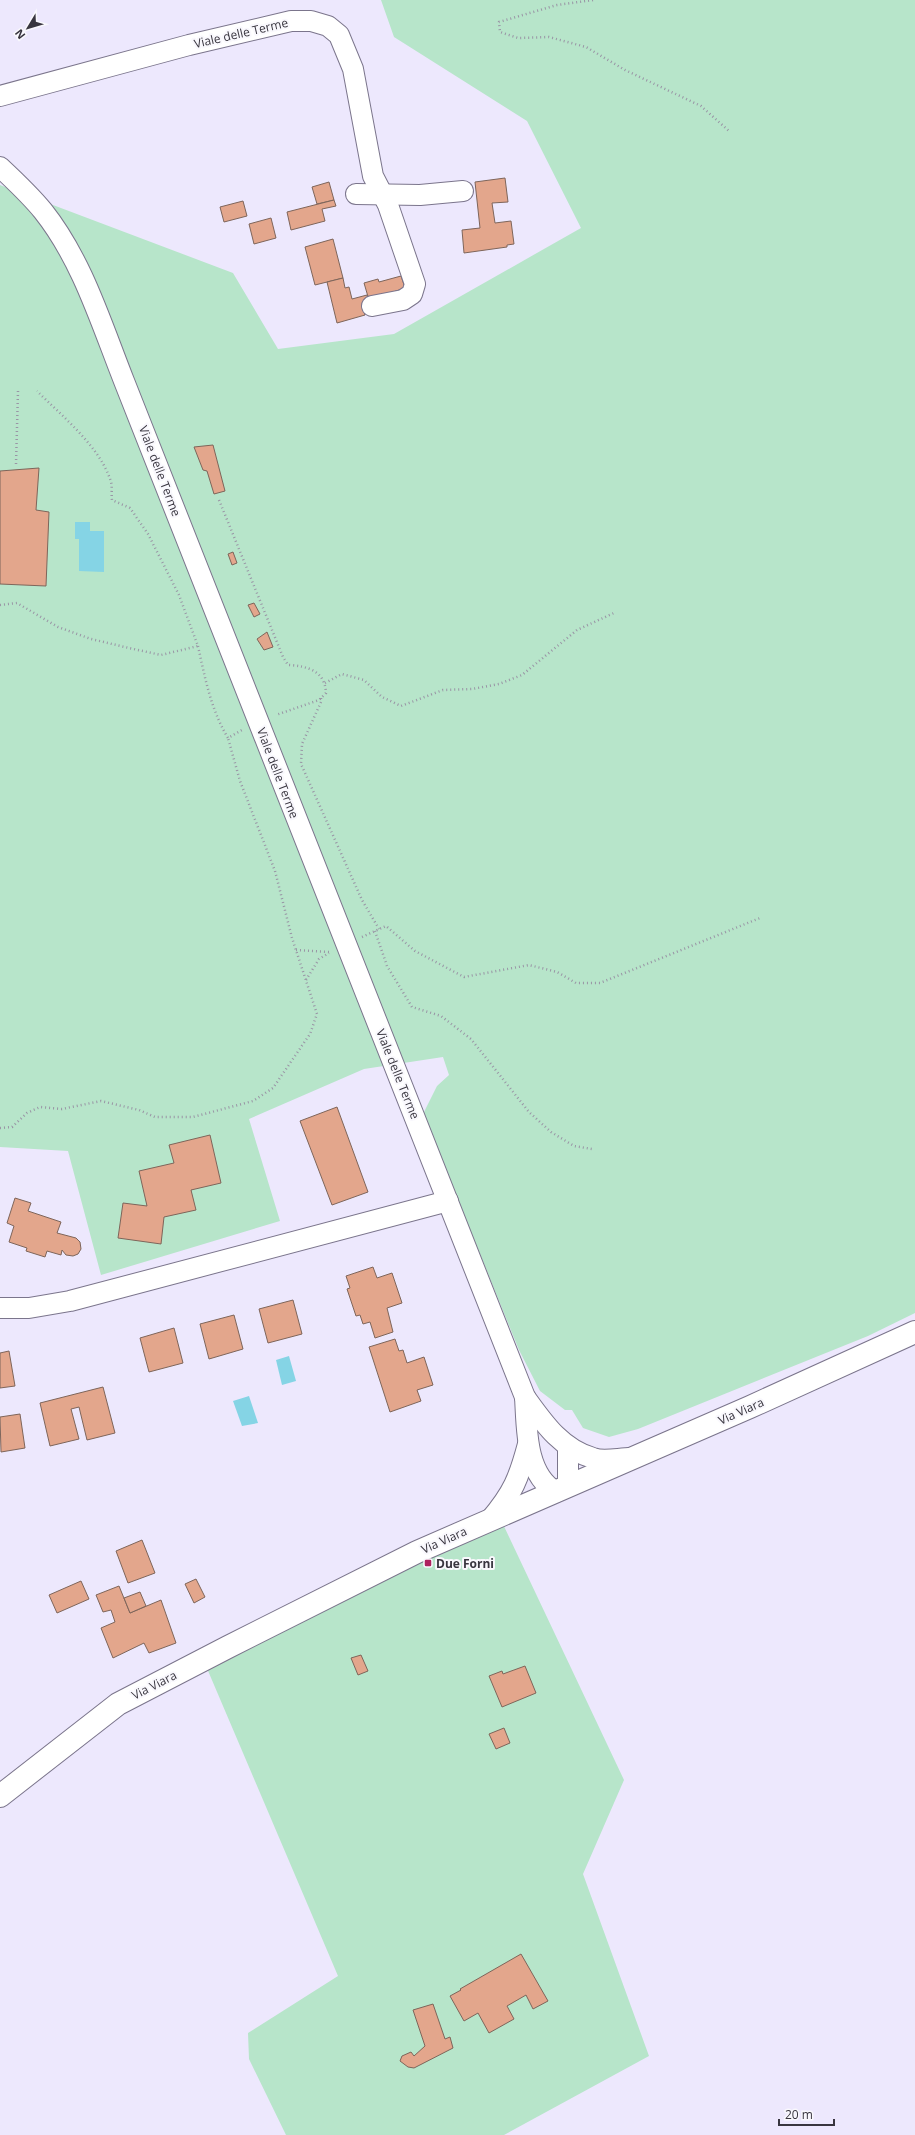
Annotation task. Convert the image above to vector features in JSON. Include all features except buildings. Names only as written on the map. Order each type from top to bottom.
[{"type":"main road","name":"Via Viara","points":[[0,1796],[118,1704],[417,1552],[634,1458],[915,1332]]},
{"type":"street","name":"Viale delle Terme","points":[[0,96],[189,45],[291,20],[311,22],[328,26],[339,35],[353,69],[373,176],[382,194],[412,270],[415,284],[412,294],[403,300],[372,306]]},
{"type":"street","name":"Viale delle Terme","points":[[0,167],[23,188],[43,211],[61,237],[77,266],[124,381],[524,1397],[546,1426],[568,1447],[594,1459],[634,1458]]},
{"type":"street","points":[[356,194],[420,195],[463,191]]},
{"type":"street","points":[[0,1308],[29,1308],[70,1301],[448,1201]]},
{"type":"street","name":"Viale delle Terme","points":[[524,1397],[528,1444],[539,1476],[546,1486],[562,1489]]},
{"type":"street","name":"Viale delle Terme","points":[[490,1520],[504,1504],[519,1477],[528,1444]]},
{"type":"street","points":[[562,1489],[568,1447]]},
{"type":"path","points":[[593,0],[557,5],[499,22],[500,32],[518,38],[549,37],[586,47],[625,70],[701,106],[729,131]]},
{"type":"path","points":[[16,464],[18,391]]},
{"type":"path","points":[[0,1128],[12,1127],[27,1113],[40,1107],[62,1108],[101,1101],[139,1110],[155,1117],[193,1117],[253,1101],[273,1088],[310,1034],[316,1014],[296,950],[275,871],[240,781],[228,738],[220,725],[208,690],[198,646],[179,595],[148,534],[130,508],[112,500],[111,479],[98,458],[74,427],[37,391]]},
{"type":"path","points":[[219,500],[283,657],[288,665],[301,666],[316,672],[325,683],[326,693],[321,698],[275,716]]},
{"type":"path","points":[[0,605],[17,604],[58,627],[91,639],[161,655],[198,646]]},
{"type":"path","points":[[325,683],[342,674],[364,680],[382,697],[401,706],[442,690],[472,689],[499,684],[522,675],[577,630],[614,613]]},
{"type":"path","points":[[321,698],[321,702],[302,744],[301,764],[362,900],[379,929]]},
{"type":"path","points":[[228,738],[246,728]]},
{"type":"path","points":[[356,940],[386,926],[415,951],[464,977],[529,966],[557,972],[576,983],[600,983],[760,918]]},
{"type":"path","points":[[375,931],[387,966],[412,1007],[441,1016],[471,1039],[529,1112],[551,1132],[574,1146],[592,1149]]},
{"type":"path","points":[[296,950],[331,952],[319,959],[305,980]]},
{"type":"green space","points":[[381,0],[915,0],[915,1313],[868,1336],[638,1429],[609,1437],[583,1428],[572,1410],[565,1410],[540,1391],[519,1350],[423,1114],[437,1086],[449,1075],[443,1057],[364,1069],[249,1119],[280,1221],[101,1275],[68,1151],[0,1147],[0,185],[233,273],[278,349],[394,334],[581,228],[527,121],[394,37]]},
{"type":"green space","points":[[502,1522],[624,1780],[583,1874],[649,2056],[504,2135],[286,2135],[249,2059],[248,2033],[338,1976],[200,1652]]},
{"type":"water","points":[[75,522],[90,522],[90,531],[104,531],[104,572],[79,571],[79,539],[75,539]]},
{"type":"water","points":[[289,1356],[296,1381],[282,1385],[276,1360]]},
{"type":"water","points":[[249,1396],[258,1423],[242,1426],[233,1401]]},
{"type":"place","name":"Due Forni","points":[[428,1563]]}]
